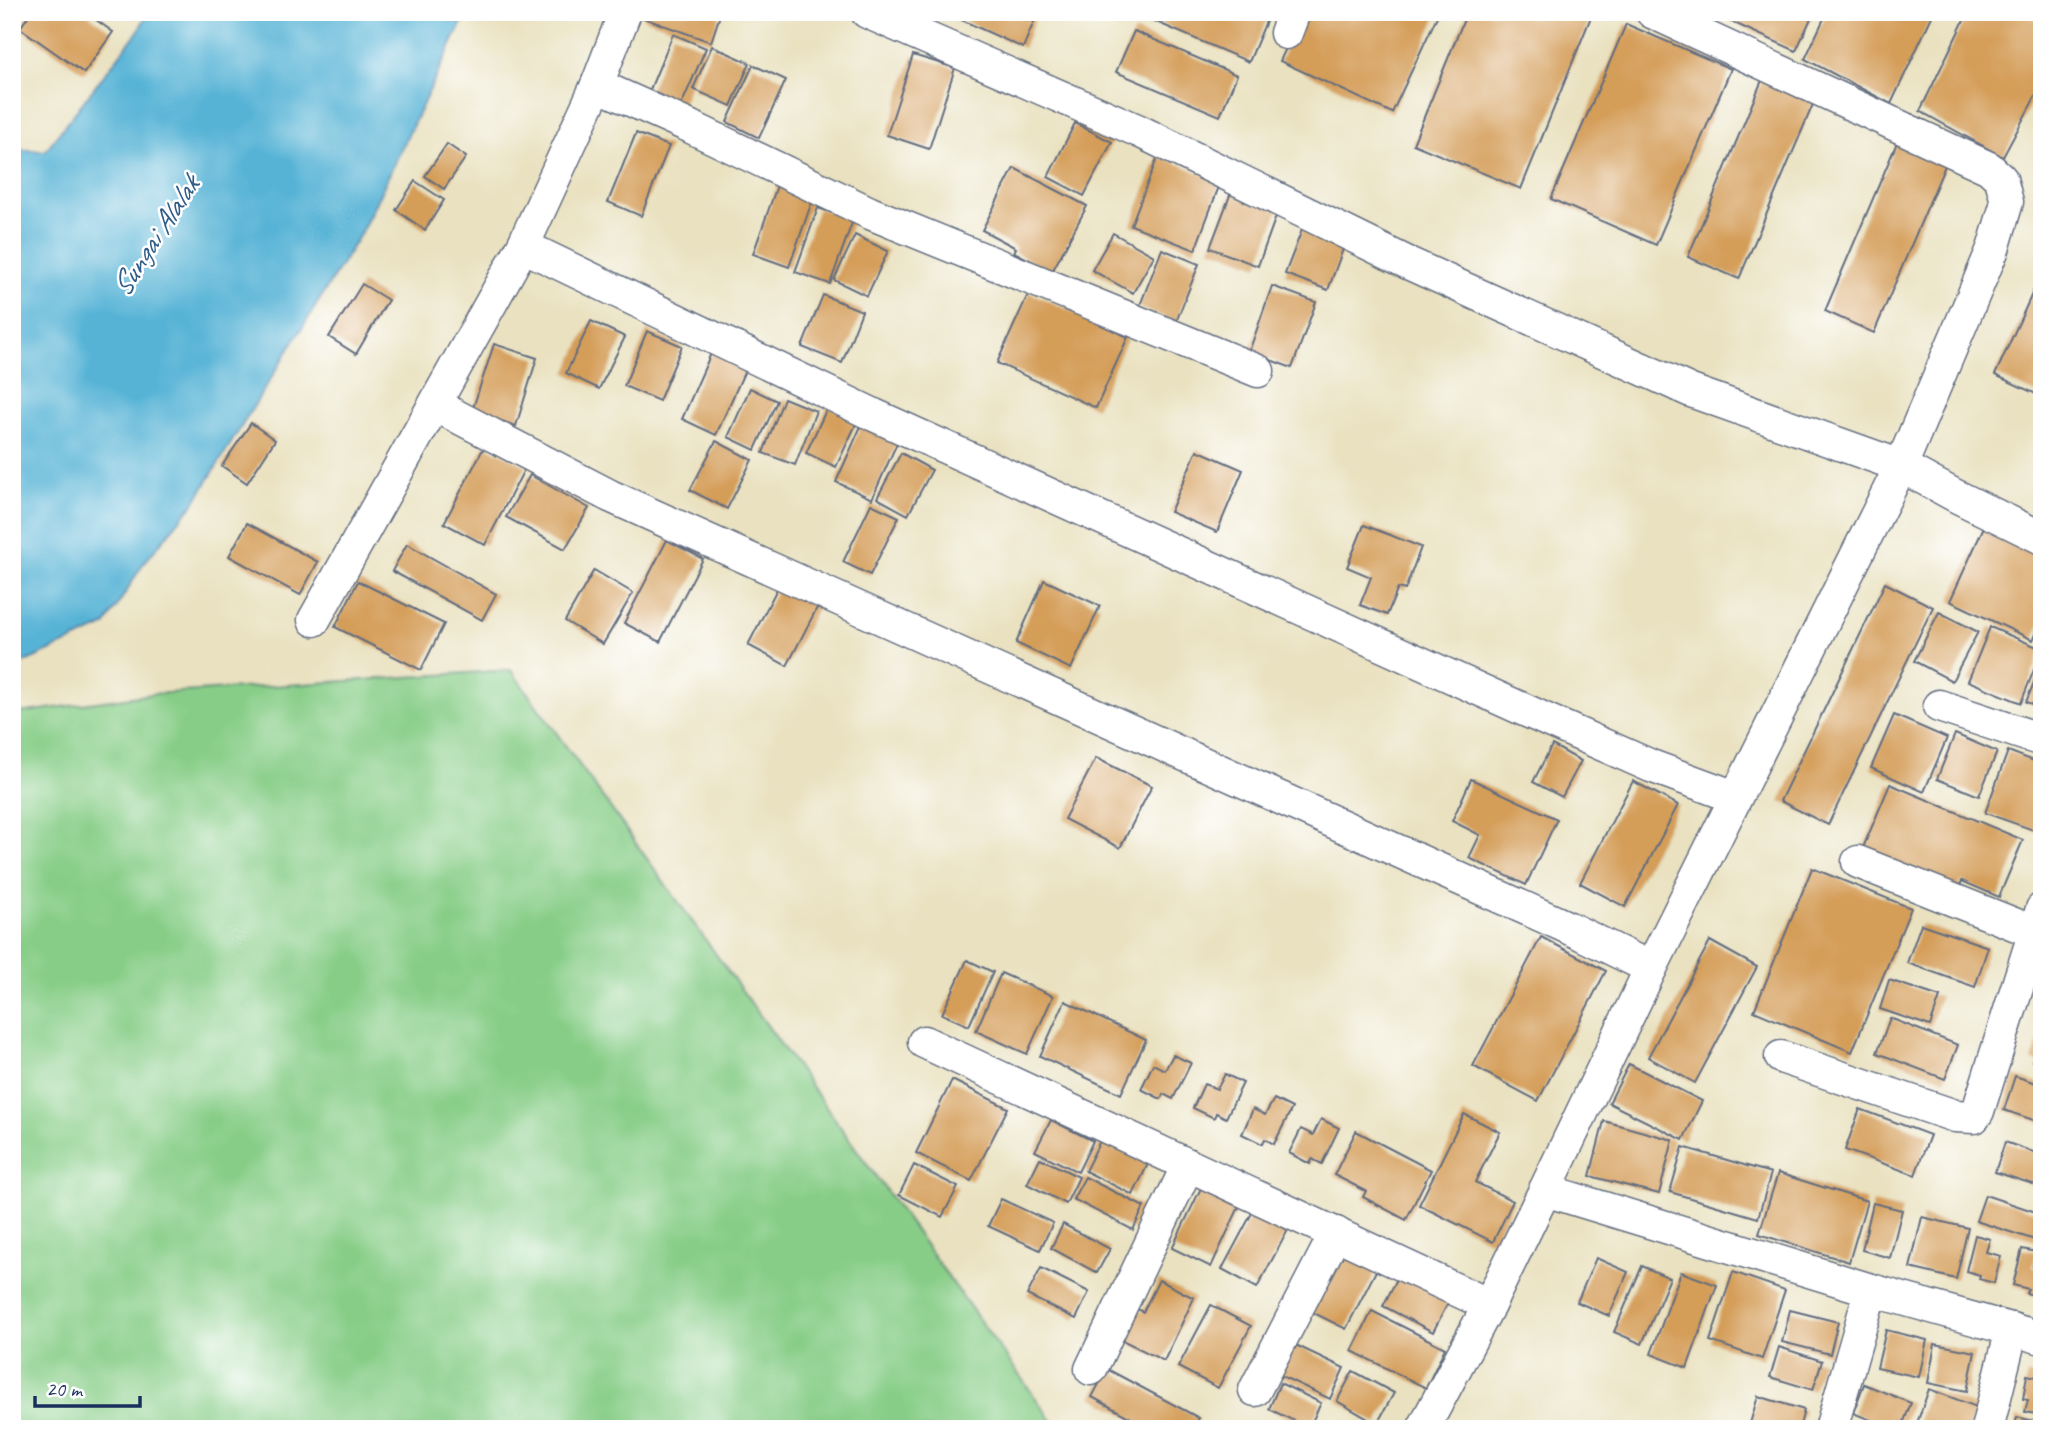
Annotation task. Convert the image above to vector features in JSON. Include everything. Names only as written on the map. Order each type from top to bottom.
[{"type":"street","points":[[314,620],[523,246],[597,85],[625,12]]},
{"type":"street","points":[[867,12],[1139,131],[1408,263],[1691,391],[1901,466],[2042,538]]},
{"type":"street","points":[[1423,1429],[1489,1305],[1651,968],[1901,466],[1993,249],[2007,202],[2001,179],[1989,168],[1652,12]]},
{"type":"street","points":[[597,85],[870,213],[1258,371]]},
{"type":"street","points":[[523,246],[874,415],[1549,721],[1651,766],[1735,797]]},
{"type":"street","points":[[435,405],[610,496],[1556,922],[1651,968]]},
{"type":"street","points":[[1939,706],[2042,740]]},
{"type":"street","points":[[1781,1057],[1955,1116],[1974,1116],[1978,1111],[2038,920],[1858,862]]},
{"type":"street","points":[[923,1042],[1489,1305]]},
{"type":"street","points":[[1091,1369],[1188,1165]]},
{"type":"street","points":[[1545,1190],[1871,1290],[2042,1338]]},
{"type":"street","points":[[1255,1390],[1336,1233]]},
{"type":"street","points":[[1831,1429],[1871,1290]]},
{"type":"street","points":[[1987,1429],[2012,1329]]},
{"type":"green space","points":[[511,670],[1058,1429],[12,1429],[12,714],[153,694]]},
{"type":"water","name":"Sungai Alalak","points":[[148,12],[467,12],[362,231],[194,503],[143,564],[105,626],[12,668],[12,149],[45,151],[139,30]]},
{"type":"building","points":[[31,12],[85,12],[113,32],[84,73],[20,28]]},
{"type":"building","points":[[645,12],[721,12],[711,42],[643,18]]},
{"type":"building","points":[[944,12],[1038,12],[1023,48]]},
{"type":"building","points":[[1133,12],[1270,12],[1249,62]]},
{"type":"building","points":[[1303,12],[1439,12],[1392,113],[1280,61]]},
{"type":"building","points":[[1467,12],[1593,12],[1521,189],[1413,144]]},
{"type":"building","points":[[1710,12],[1814,12],[1796,51]]},
{"type":"building","points":[[1827,12],[1934,12],[1891,104],[1805,59]]},
{"type":"building","points":[[1968,12],[2022,12],[2042,21],[2042,84],[2003,157],[1920,111]]},
{"type":"building","points":[[1626,24],[1731,69],[1656,245],[1551,199]]},
{"type":"building","points":[[1134,31],[1237,75],[1220,116],[1116,72]]},
{"type":"building","points":[[673,34],[706,48],[678,113],[646,99]]},
{"type":"building","points":[[712,46],[750,63],[731,106],[693,89]]},
{"type":"building","points":[[913,55],[955,68],[929,149],[887,135]]},
{"type":"building","points":[[753,65],[786,80],[759,138],[727,122]]},
{"type":"building","points":[[1762,80],[1814,102],[1739,279],[1688,257]]},
{"type":"building","points":[[1075,123],[1112,142],[1084,196],[1048,177]]},
{"type":"building","points":[[636,133],[669,146],[641,216],[608,202]]},
{"type":"building","points":[[1898,140],[1947,161],[1874,333],[1825,311]]},
{"type":"building","points":[[447,144],[466,157],[444,189],[425,176]]},
{"type":"building","points":[[1158,156],[1221,181],[1195,250],[1131,225]]},
{"type":"building","points":[[1014,168],[1087,206],[1052,272],[1014,252],[1016,248],[982,230]]},
{"type":"building","points":[[779,180],[815,193],[789,267],[753,254]]},
{"type":"building","points":[[415,181],[444,200],[425,230],[396,210]]},
{"type":"building","points":[[1232,190],[1279,208],[1258,266],[1210,248]]},
{"type":"building","points":[[818,208],[853,220],[830,284],[795,272]]},
{"type":"building","points":[[1305,222],[1347,238],[1328,290],[1285,274]]},
{"type":"building","points":[[1113,233],[1154,256],[1133,293],[1092,270]]},
{"type":"building","points":[[855,235],[888,251],[867,296],[834,280]]},
{"type":"building","points":[[1162,249],[1199,264],[1176,322],[1139,308]]},
{"type":"building","points":[[2037,283],[2042,286],[2042,382],[2036,394],[1995,375]]},
{"type":"building","points":[[362,284],[388,300],[356,354],[329,337]]},
{"type":"building","points":[[1272,286],[1316,302],[1292,368],[1249,352]]},
{"type":"building","points":[[1029,292],[1128,337],[1096,408],[997,363]]},
{"type":"building","points":[[823,295],[862,311],[842,363],[802,347]]},
{"type":"building","points":[[591,321],[625,337],[599,389],[566,373]]},
{"type":"building","points":[[647,331],[682,346],[659,401],[624,386]]},
{"type":"building","points":[[494,344],[537,358],[516,426],[472,411]]},
{"type":"building","points":[[712,351],[747,366],[716,435],[682,419]]},
{"type":"building","points":[[750,388],[777,401],[755,450],[728,437]]},
{"type":"building","points":[[784,398],[816,411],[795,465],[763,453]]},
{"type":"building","points":[[828,406],[858,420],[836,467],[806,453]]},
{"type":"building","points":[[251,423],[275,440],[247,483],[222,466]]},
{"type":"building","points":[[861,426],[897,443],[872,499],[836,482]]},
{"type":"building","points":[[716,441],[752,460],[727,509],[690,490]]},
{"type":"building","points":[[485,445],[526,466],[485,545],[444,523]]},
{"type":"building","points":[[1197,450],[1243,470],[1217,532],[1170,512]]},
{"type":"building","points":[[901,453],[932,470],[908,515],[877,498]]},
{"type":"building","points":[[530,475],[589,508],[565,549],[506,517]]},
{"type":"building","points":[[871,504],[899,517],[870,575],[843,562]]},
{"type":"building","points":[[1987,520],[2042,546],[2042,622],[2033,640],[1950,601]]},
{"type":"building","points":[[247,523],[318,562],[300,595],[229,556]]},
{"type":"building","points":[[1364,525],[1421,547],[1405,590],[1398,588],[1387,615],[1360,605],[1371,577],[1347,567]]},
{"type":"building","points":[[667,540],[703,559],[660,642],[624,623]]},
{"type":"building","points":[[407,544],[496,594],[482,620],[392,571]]},
{"type":"building","points":[[594,570],[633,593],[603,644],[565,621]]},
{"type":"building","points":[[1044,580],[1100,606],[1071,669],[1016,643]]},
{"type":"building","points":[[358,581],[444,624],[421,670],[335,627]]},
{"type":"building","points":[[781,581],[820,602],[787,666],[748,645]]},
{"type":"building","points":[[1885,583],[1933,607],[1828,825],[1780,801]]},
{"type":"building","points":[[1939,612],[1978,632],[1952,681],[1914,661]]},
{"type":"building","points":[[1990,627],[2042,649],[2021,703],[1968,681]]},
{"type":"building","points":[[2042,663],[2042,708],[2026,702]]},
{"type":"building","points":[[1894,715],[1947,738],[1924,792],[1871,768]]},
{"type":"building","points":[[1955,734],[1997,752],[1979,796],[1937,779]]},
{"type":"building","points":[[1552,745],[1581,761],[1562,797],[1533,782]]},
{"type":"building","points":[[2008,751],[2042,764],[2042,833],[1985,813]]},
{"type":"building","points":[[1096,758],[1152,786],[1120,848],[1064,819]]},
{"type":"building","points":[[1471,779],[1557,819],[1526,885],[1469,858],[1480,835],[1452,821]]},
{"type":"building","points":[[1633,781],[1678,805],[1625,907],[1580,883]]},
{"type":"building","points":[[1890,784],[2023,840],[1999,897],[1962,881],[1957,891],[1862,850]]},
{"type":"building","points":[[1812,868],[1911,908],[1852,1052],[1754,1011]]},
{"type":"building","points":[[1921,924],[1988,947],[1975,987],[1907,963]]},
{"type":"building","points":[[1541,937],[1606,971],[1538,1101],[1473,1066]]},
{"type":"building","points":[[1710,941],[1757,967],[1695,1083],[1648,1057]]},
{"type":"building","points":[[967,960],[993,972],[969,1026],[942,1014]]},
{"type":"building","points":[[1001,973],[1053,996],[1027,1054],[976,1031]]},
{"type":"building","points":[[1889,980],[1940,997],[1930,1026],[1880,1009]]},
{"type":"building","points":[[1065,1001],[1146,1040],[1121,1094],[1040,1056]]},
{"type":"building","points":[[1890,1018],[1958,1045],[1945,1079],[1877,1053]]},
{"type":"building","points":[[2042,1029],[2042,1064],[2032,1061]]},
{"type":"building","points":[[1173,1055],[1191,1063],[1173,1099],[1163,1094],[1161,1099],[1141,1089],[1153,1064],[1165,1070]]},
{"type":"building","points":[[1629,1064],[1702,1101],[1683,1140],[1609,1103]]},
{"type":"building","points":[[1225,1074],[1243,1083],[1226,1118],[1216,1113],[1214,1118],[1193,1108],[1204,1084],[1217,1089]]},
{"type":"building","points":[[2015,1076],[2042,1085],[2042,1123],[2004,1110]]},
{"type":"building","points":[[952,1080],[1008,1108],[971,1181],[916,1153]]},
{"type":"building","points":[[1274,1099],[1292,1108],[1274,1144],[1265,1139],[1262,1144],[1242,1134],[1253,1109],[1265,1115]]},
{"type":"building","points":[[1860,1109],[1930,1135],[1915,1175],[1845,1150]]},
{"type":"building","points":[[1464,1114],[1500,1132],[1475,1182],[1513,1201],[1493,1242],[1419,1205]]},
{"type":"building","points":[[1321,1119],[1339,1128],[1322,1164],[1312,1159],[1310,1164],[1289,1153],[1301,1129],[1313,1135]]},
{"type":"building","points":[[1051,1120],[1093,1141],[1078,1172],[1035,1151]]},
{"type":"building","points":[[1604,1121],[1673,1140],[1659,1194],[1590,1176]]},
{"type":"building","points":[[1356,1131],[1431,1170],[1406,1220],[1363,1197],[1366,1191],[1334,1175]]},
{"type":"building","points":[[1100,1141],[1148,1164],[1133,1195],[1085,1171]]},
{"type":"building","points":[[2005,1142],[2042,1155],[2042,1177],[2039,1186],[1995,1172]]},
{"type":"building","points":[[1683,1147],[1771,1173],[1758,1218],[1670,1192]]},
{"type":"building","points":[[1040,1158],[1079,1177],[1066,1204],[1027,1184]]},
{"type":"building","points":[[914,1165],[958,1187],[942,1217],[899,1195]]},
{"type":"building","points":[[1778,1173],[1867,1201],[1849,1262],[1759,1234]]},
{"type":"building","points":[[1085,1177],[1144,1207],[1133,1230],[1073,1199]]},
{"type":"building","points":[[1201,1188],[1239,1207],[1211,1267],[1172,1248]]},
{"type":"building","points":[[1985,1195],[2042,1214],[2035,1240],[1976,1221]]},
{"type":"building","points":[[1001,1199],[1053,1223],[1040,1250],[988,1226]]},
{"type":"building","points":[[1873,1203],[1902,1210],[1890,1258],[1862,1250]]},
{"type":"building","points":[[1253,1211],[1288,1230],[1257,1288],[1222,1269]]},
{"type":"building","points":[[1922,1217],[1968,1228],[1956,1279],[1910,1268]]},
{"type":"building","points":[[1063,1224],[1110,1249],[1097,1273],[1051,1248]]},
{"type":"building","points":[[1975,1235],[1990,1239],[1986,1252],[2001,1256],[1994,1283],[1979,1279],[1980,1275],[1966,1271]]},
{"type":"building","points":[[2022,1249],[2037,1252],[2033,1266],[2042,1269],[2042,1297],[2026,1293],[2028,1289],[2013,1285]]},
{"type":"building","points":[[1344,1252],[1377,1269],[1346,1329],[1312,1312]]},
{"type":"building","points":[[1596,1258],[1628,1272],[1609,1316],[1577,1302]]},
{"type":"building","points":[[1642,1266],[1670,1278],[1642,1344],[1614,1332]]},
{"type":"building","points":[[1041,1268],[1089,1292],[1076,1319],[1027,1295]]},
{"type":"building","points":[[1681,1272],[1717,1285],[1687,1368],[1651,1354]]},
{"type":"building","points":[[1733,1272],[1785,1290],[1762,1359],[1710,1341]]},
{"type":"building","points":[[1399,1275],[1449,1301],[1433,1332],[1383,1306]]},
{"type":"building","points":[[1159,1280],[1194,1298],[1164,1361],[1112,1335],[1128,1304],[1143,1312]]},
{"type":"building","points":[[1211,1305],[1251,1326],[1218,1388],[1178,1367]]},
{"type":"building","points":[[1790,1310],[1838,1322],[1830,1354],[1782,1342]]},
{"type":"building","points":[[1372,1311],[1445,1348],[1426,1388],[1352,1351]]},
{"type":"building","points":[[1886,1330],[1927,1340],[1919,1377],[1877,1368]]},
{"type":"building","points":[[1283,1339],[1344,1368],[1330,1399],[1269,1370]]},
{"type":"building","points":[[1935,1344],[1975,1352],[1967,1391],[1928,1383]]},
{"type":"building","points":[[1779,1347],[1822,1361],[1813,1390],[1770,1377]]},
{"type":"building","points":[[1107,1369],[1199,1418],[1194,1429],[1151,1429],[1092,1397]]},
{"type":"building","points":[[1353,1371],[1394,1393],[1377,1424],[1337,1401]]},
{"type":"building","points":[[2027,1375],[2042,1378],[2042,1415],[2025,1412],[2028,1400],[2023,1399]]},
{"type":"building","points":[[1280,1383],[1321,1403],[1309,1428],[1269,1409]]},
{"type":"building","points":[[1864,1384],[1911,1403],[1901,1429],[1893,1429],[1853,1413]]},
{"type":"building","points":[[1929,1389],[1977,1407],[1970,1429],[1915,1429]]},
{"type":"building","points":[[1758,1396],[1804,1410],[1799,1429],[1749,1427]]},
{"type":"building","points":[[2017,1417],[2042,1423],[2042,1429],[2014,1429]]}]
